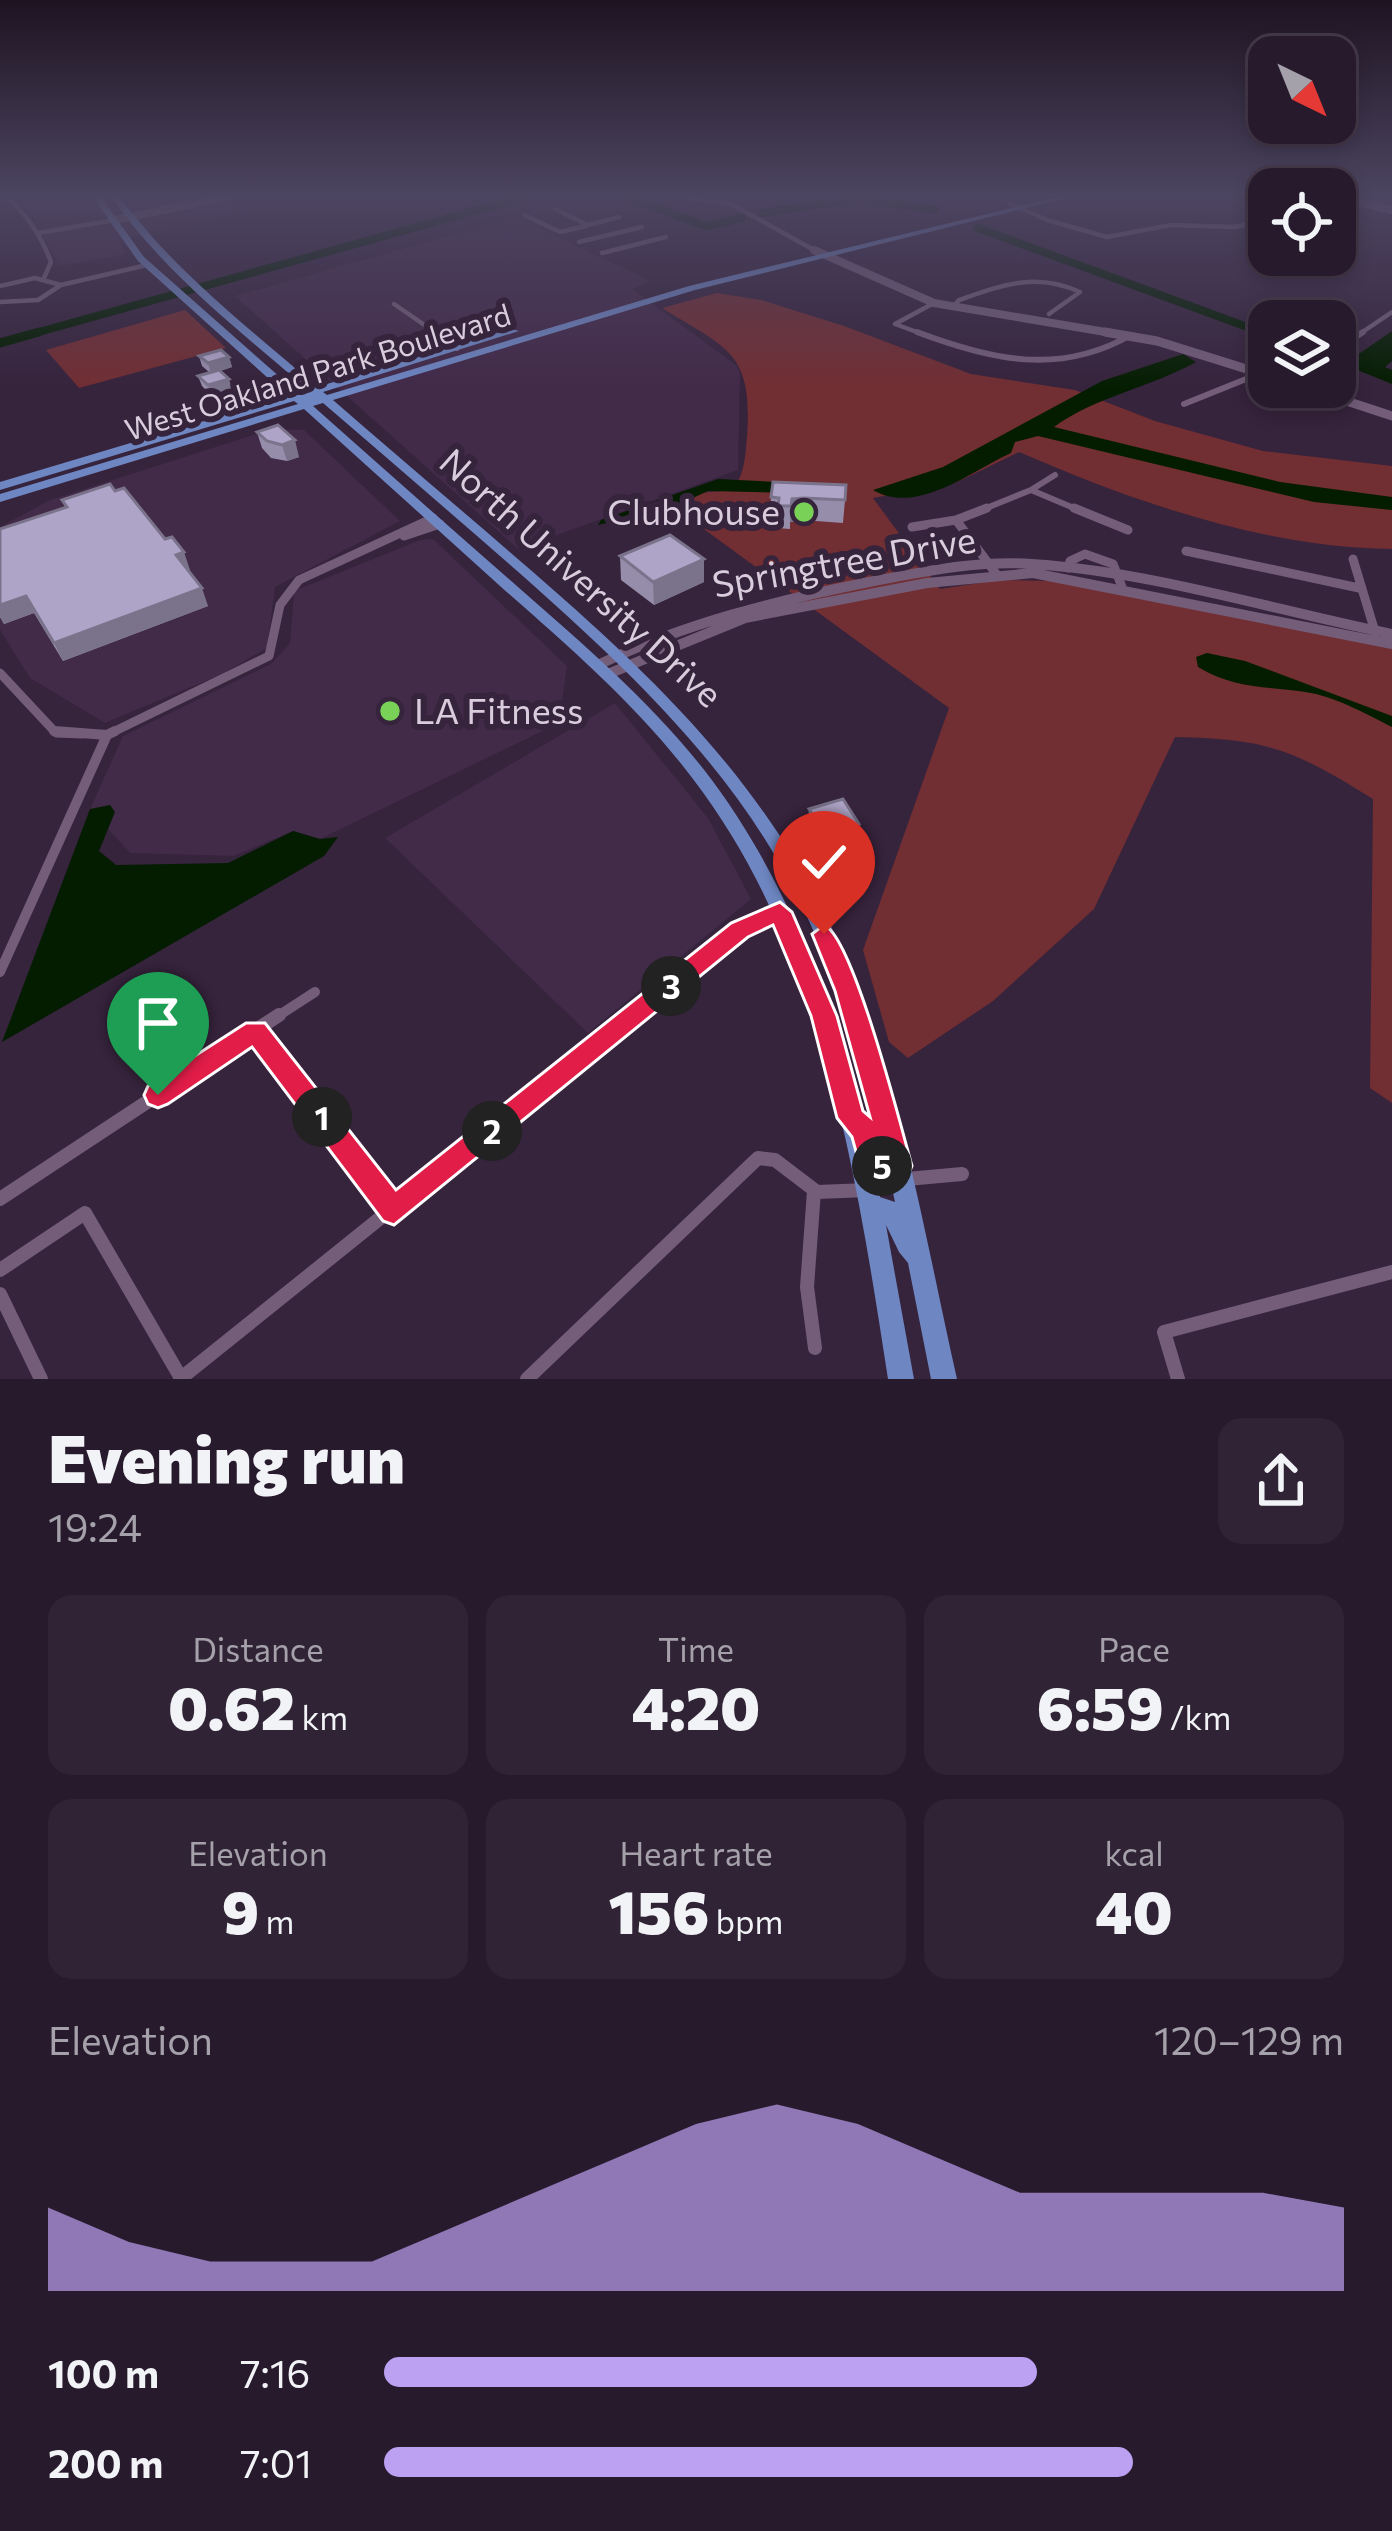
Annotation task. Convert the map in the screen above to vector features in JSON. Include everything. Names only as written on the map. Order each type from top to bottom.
[{"type":"main road","name":"North University Drive","points":[[143,260],[640,703],[725,812],[780,912],[824,1016],[870,1199],[902,1379]]},
{"type":"main road","points":[[152,260],[168,261]]},
{"type":"main road","name":"West Oakland Park Boulevard","points":[[0,498],[457,348],[666,285],[780,260]]},
{"type":"main road","name":"West Oakland Park Boulevard","points":[[322,394],[790,260]]},
{"type":"main road","name":"North University Drive","points":[[168,261],[624,658],[712,748],[744,790],[790,869],[848,991],[900,1173],[944,1379]]},
{"type":"main road","name":"West Oakland Park Boulevard","points":[[0,486],[302,401]]},
{"type":"main road","points":[[413,500],[456,512]]},
{"type":"main road","points":[[436,521],[457,521],[484,536]]},
{"type":"main road","points":[[851,1118],[864,1130],[871,1160],[900,1173]]},
{"type":"main road","points":[[870,1199],[897,1216],[904,1244],[917,1256]]},
{"type":"street","points":[[44,278],[50,260]]},
{"type":"street","points":[[0,302],[38,299],[60,283],[142,260]]},
{"type":"street","points":[[838,260],[934,303],[1131,335],[1248,369]]},
{"type":"street","points":[[953,307],[959,300],[1030,276],[1046,277],[1080,292],[1048,314]]},
{"type":"street","points":[[0,286],[44,278],[60,283]]},
{"type":"street","points":[[934,303],[896,324],[976,355],[1048,365],[1112,348],[1131,335]]},
{"type":"street","points":[[394,304],[457,348]]},
{"type":"street","points":[[1356,337],[1392,312]]},
{"type":"street","points":[[1184,404],[1248,380]]},
{"type":"street","points":[[1356,404],[1392,416]]},
{"type":"street","points":[[912,527],[956,520],[1055,475]]},
{"type":"street","points":[[1030,490],[1128,530]]},
{"type":"street","points":[[956,520],[994,570]]},
{"type":"street","points":[[0,673],[56,734],[107,735],[269,656],[283,594],[332,563],[436,521]]},
{"type":"street","points":[[1186,551],[1359,588]]},
{"type":"street","points":[[1353,559],[1376,636]]},
{"type":"street","name":"Springtree Drive","points":[[603,669],[745,618],[994,570],[1068,568],[1376,636],[1392,644]]},
{"type":"street","name":"Springtree Drive","points":[[994,570],[1121,581]]},
{"type":"street","name":"Springtree Drive","points":[[1376,636],[1392,634]]},
{"type":"street","points":[[0,972],[107,735]]},
{"type":"street","points":[[0,1270],[85,1213],[181,1379],[740,930],[780,912]]},
{"type":"street","points":[[0,1199],[315,992]]},
{"type":"street","points":[[255,1031],[394,1210]]},
{"type":"street","points":[[527,1379],[758,1158],[770,1156],[814,1191],[870,1199]]},
{"type":"street","points":[[900,1173],[962,1174]]},
{"type":"street","points":[[814,1191],[807,1287],[815,1348]]},
{"type":"street","points":[[1178,1379],[1164,1332],[1392,1272]]},
{"type":"street","points":[[0,1294],[41,1379]]},
{"type":"shaded area","points":[[56,260],[91,260],[59,266]]},
{"type":"shaded area","points":[[362,260],[607,260],[650,281],[632,289],[736,365],[740,373],[738,470],[518,549],[235,296]]},
{"type":"shaded area","points":[[717,293],[761,300],[844,326],[971,374],[1075,390],[1155,421],[1263,451],[1392,466],[1392,549],[1297,540],[1201,519],[1019,452],[955,483],[873,498],[940,589],[999,580],[1059,581],[1392,648],[1392,1103],[1370,1088],[1373,799],[1300,758],[1234,741],[1175,737],[1094,909],[993,1001],[908,1058],[889,1042],[863,950],[949,708],[675,508],[698,493],[733,490],[744,464],[748,408],[740,369],[719,344],[662,308]]},
{"type":"shaded area","points":[[185,310],[226,348],[79,388],[46,350]]},
{"type":"shaded area","points":[[1392,331],[1392,361],[1385,367],[1392,370],[1392,384],[1356,369],[1356,356]]},
{"type":"shaded area","points":[[1183,354],[1196,362],[1054,427],[1280,482],[1392,497],[1392,510],[1314,502],[1038,436],[1015,442],[1011,453],[926,494],[890,497],[873,490],[943,467],[1102,381]]},
{"type":"shaded area","points":[[272,429],[304,430],[400,521],[275,587],[267,648],[220,675],[105,723],[30,678],[0,630],[0,527],[50,500]]},
{"type":"shaded area","points":[[718,479],[840,485],[847,490],[845,494],[708,491],[669,509],[598,525]]},
{"type":"shaded area","points":[[433,539],[567,666],[559,723],[320,839],[293,831],[234,856],[130,853],[90,809],[123,736],[271,664],[290,643],[294,591],[420,540]]},
{"type":"shaded area","points":[[1207,653],[1245,661],[1392,716],[1392,727],[1321,695],[1239,683],[1212,674],[1198,667],[1196,657]]},
{"type":"shaded area","points":[[615,703],[708,818],[751,899],[588,1033],[385,838]]},
{"type":"shaded area","points":[[110,805],[115,812],[99,851],[116,865],[228,863],[293,831],[320,839],[338,837],[324,856],[2,1042],[90,809]]},
{"type":"building","points":[[221,350],[229,357],[208,363],[199,356]]},
{"type":"building","points":[[219,370],[229,379],[208,385],[198,376]]},
{"type":"building","points":[[278,425],[295,440],[282,445],[257,432]]},
{"type":"building","points":[[773,482],[846,485],[845,500],[792,499],[791,506],[778,506],[779,498],[771,497]]},
{"type":"building","points":[[110,484],[115,491],[124,488],[165,539],[172,537],[184,552],[176,555],[202,588],[54,643],[26,596],[0,605],[0,529],[67,507],[62,500]]},
{"type":"building","points":[[670,535],[704,559],[653,582],[620,556]]},
{"type":"building","points":[[843,799],[859,824],[824,834],[809,809]]},
{"type":"waterway","points":[[28,335],[297,260]]},
{"type":"waterway","points":[[1066,260],[1248,327]]},
{"type":"waterway","points":[[0,343],[39,332]]},
{"type":"place","name":"Clubhouse","points":[[804,512]]},
{"type":"place","name":"LA Fitness","points":[[390,711]]},
{"type":"route","points":[[158,1095],[255,1031],[394,1210],[740,930],[780,912],[824,1016],[851,1118],[864,1130],[871,1160],[898,1166],[848,991],[824,934]]}]
